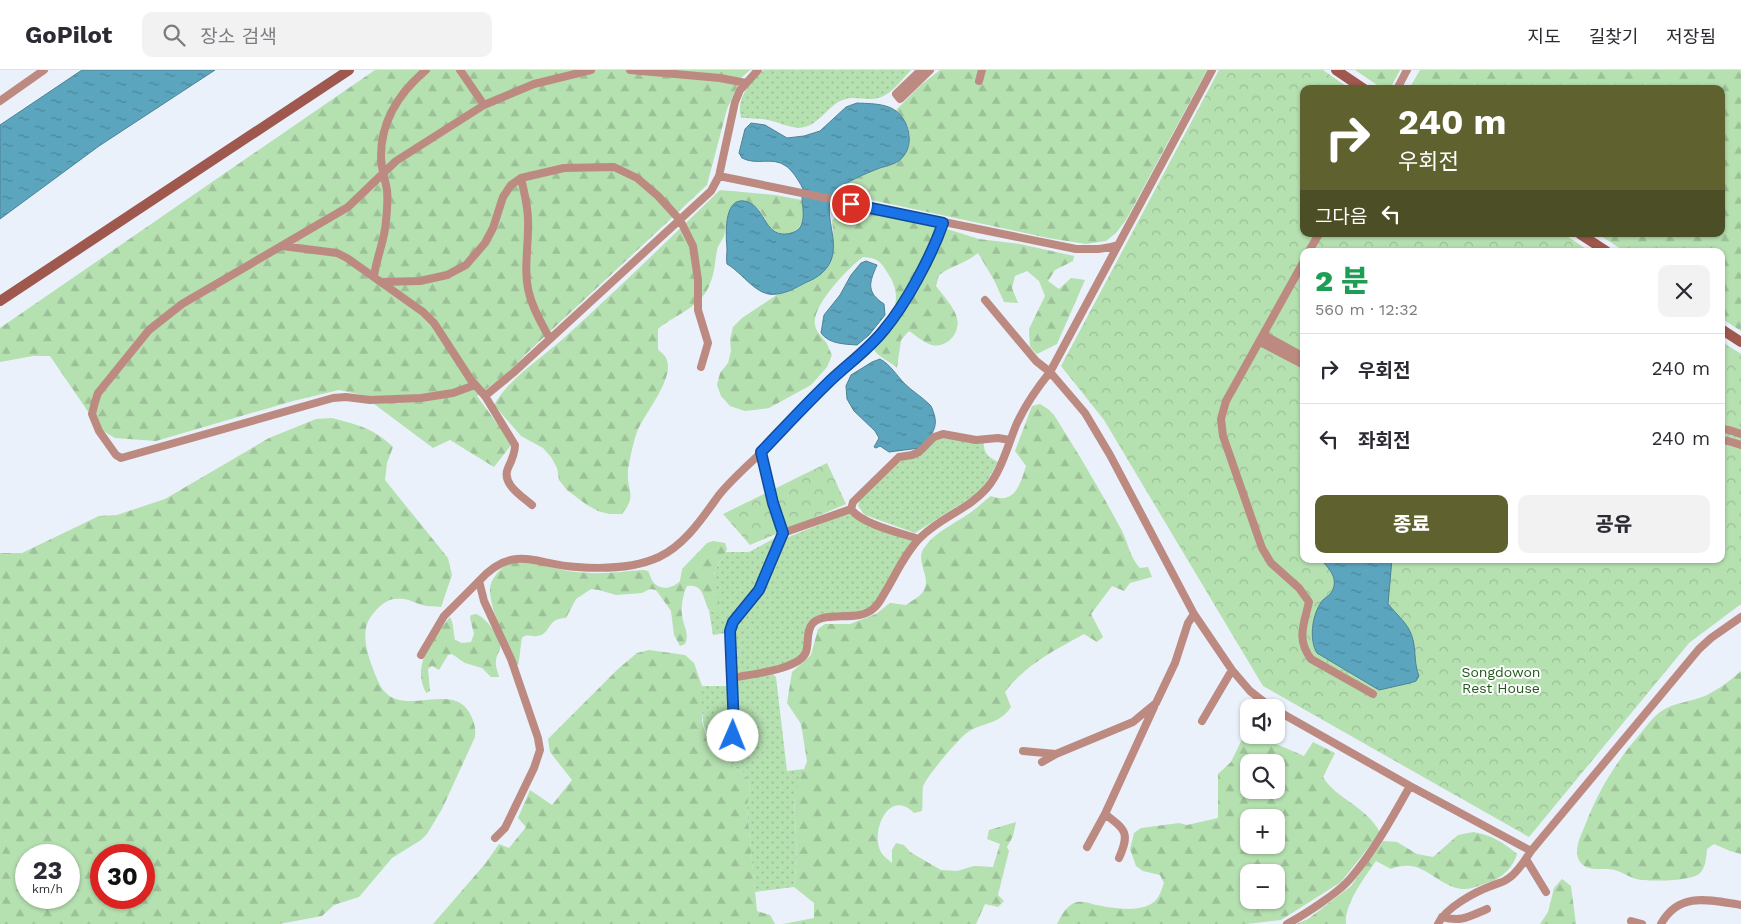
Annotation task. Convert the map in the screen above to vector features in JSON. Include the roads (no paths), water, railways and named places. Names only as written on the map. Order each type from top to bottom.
[{"type":"main road","points":[[0,301],[349,70]]},
{"type":"main road","points":[[1336,70],[1358,85]]},
{"type":"main road","points":[[1585,237],[1601,248]]},
{"type":"main road","points":[[1725,332],[1741,342]]},
{"type":"street","points":[[0,100],[44,70]]},
{"type":"street","points":[[377,280],[375,266],[384,237],[386,222],[387,190],[381,156],[384,133],[389,116],[398,98],[426,70]]},
{"type":"street","points":[[460,70],[484,105]]},
{"type":"street","points":[[475,385],[453,393],[421,398],[370,400],[346,397],[334,398],[121,458],[99,431],[92,414],[98,394],[149,330],[182,304],[348,207],[396,161],[484,105],[534,84],[591,70]]},
{"type":"street","points":[[630,70],[720,78],[746,83]]},
{"type":"street","points":[[485,396],[711,192],[719,176],[735,102],[746,83],[758,70]]},
{"type":"street","points":[[921,70],[896,94],[900,99],[930,70]]},
{"type":"street","points":[[979,82],[982,70]]},
{"type":"street","points":[[733,678],[783,668],[796,662],[803,657],[806,651],[810,628],[814,622],[821,619],[858,615],[872,610],[919,539],[933,526],[972,500],[986,488],[1001,463],[1029,401],[1050,372],[1212,70]]},
{"type":"street","points":[[1399,85],[1407,70]]},
{"type":"street","points":[[377,280],[420,281],[446,275],[466,265],[485,242],[503,197],[511,184],[520,178],[564,168],[614,167],[637,178],[658,196],[680,220],[693,246],[698,280],[698,310],[708,343],[701,367]]},
{"type":"street","points":[[719,176],[833,201],[1076,249],[1097,250],[1118,244]]},
{"type":"street","points":[[520,178],[526,200],[528,220],[527,278],[529,294],[538,318],[550,339]]},
{"type":"street","points":[[420,655],[444,616],[488,572],[500,563],[514,559],[534,560],[577,568],[623,566],[660,557],[677,545],[699,523],[721,493],[831,380],[865,351],[884,330],[909,292],[935,244],[943,223]]},
{"type":"street","points":[[282,246],[337,253],[347,258],[423,312],[434,323],[475,385],[485,396],[515,445],[513,459],[506,473],[506,478],[512,487],[532,505]]},
{"type":"street","points":[[1300,268],[1226,401],[1221,419],[1223,436],[1262,548],[1271,562],[1300,588],[1309,602],[1301,638],[1304,650],[1311,658],[1373,694]]},
{"type":"street","points":[[985,300],[1036,361],[1050,372],[1085,413],[1110,455],[1194,614],[1232,670],[1250,691],[1260,699]]},
{"type":"street","points":[[1262,339],[1300,355]]},
{"type":"street","points":[[1262,339],[1300,363]]},
{"type":"street","points":[[1725,430],[1741,434]]},
{"type":"street","points":[[851,509],[853,502],[899,457],[919,452],[934,437],[943,434],[976,440],[998,438],[1010,440]]},
{"type":"street","points":[[1725,441],[1741,445]]},
{"type":"street","points":[[724,756],[733,736],[734,728],[730,638],[733,622],[759,590],[783,533],[773,503],[761,452]]},
{"type":"street","points":[[783,533],[851,509]]},
{"type":"street","points":[[851,509],[866,520],[919,539]]},
{"type":"street","points":[[479,581],[484,601],[512,659],[538,738],[540,750],[534,768],[505,828],[495,838]]},
{"type":"street","points":[[1088,847],[1175,664],[1188,623],[1194,614]]},
{"type":"street","points":[[1438,922],[1466,899],[1511,877],[1699,649],[1741,617]]},
{"type":"street","points":[[1202,721],[1232,670]]},
{"type":"street","points":[[1042,762],[1056,754],[1133,722],[1156,703]]},
{"type":"street","points":[[1285,715],[1410,786],[1532,851]]},
{"type":"street","points":[[1023,751],[1056,754]]},
{"type":"street","points":[[1287,924],[1349,880],[1382,835],[1410,786]]},
{"type":"street","points":[[1105,814],[1121,826],[1126,833],[1126,840],[1119,858]]},
{"type":"street","points":[[1526,859],[1546,892]]},
{"type":"street","points":[[1661,924],[1666,914],[1672,909],[1690,900],[1741,905]]},
{"type":"street","points":[[1438,922],[1460,920],[1486,909]]},
{"type":"street","points":[[1631,922],[1642,924]]},
{"type":"water","points":[[82,70],[215,70],[99,146],[0,219],[0,125]]},
{"type":"water","points":[[857,103],[886,106],[897,112],[906,124],[909,133],[907,151],[897,162],[856,178],[834,194],[830,204],[829,215],[833,251],[830,263],[821,274],[799,286],[777,294],[770,294],[757,289],[727,264],[726,228],[729,212],[737,202],[744,201],[757,208],[773,230],[786,234],[793,232],[798,230],[803,221],[803,190],[793,173],[781,163],[753,161],[742,158],[739,153],[745,129],[751,123],[765,125],[787,138],[804,136],[820,131],[846,107]]},
{"type":"water","points":[[866,261],[877,265],[872,277],[871,287],[874,295],[884,304],[885,315],[869,335],[857,345],[832,341],[821,333],[824,315],[840,295],[851,275],[861,263]]},
{"type":"water","points":[[880,359],[908,387],[932,407],[935,419],[934,429],[930,437],[920,448],[889,452],[880,446],[874,447],[879,438],[875,431],[854,411],[847,399],[846,386],[851,375]]},
{"type":"water","points":[[1324,563],[1392,563],[1388,604],[1406,625],[1411,635],[1419,676],[1416,681],[1379,690],[1317,653],[1313,642],[1312,628],[1317,609],[1333,588],[1334,578]]},
{"type":"park label","name":"Songdowon Rest House","points":[[1501,680]]}]
